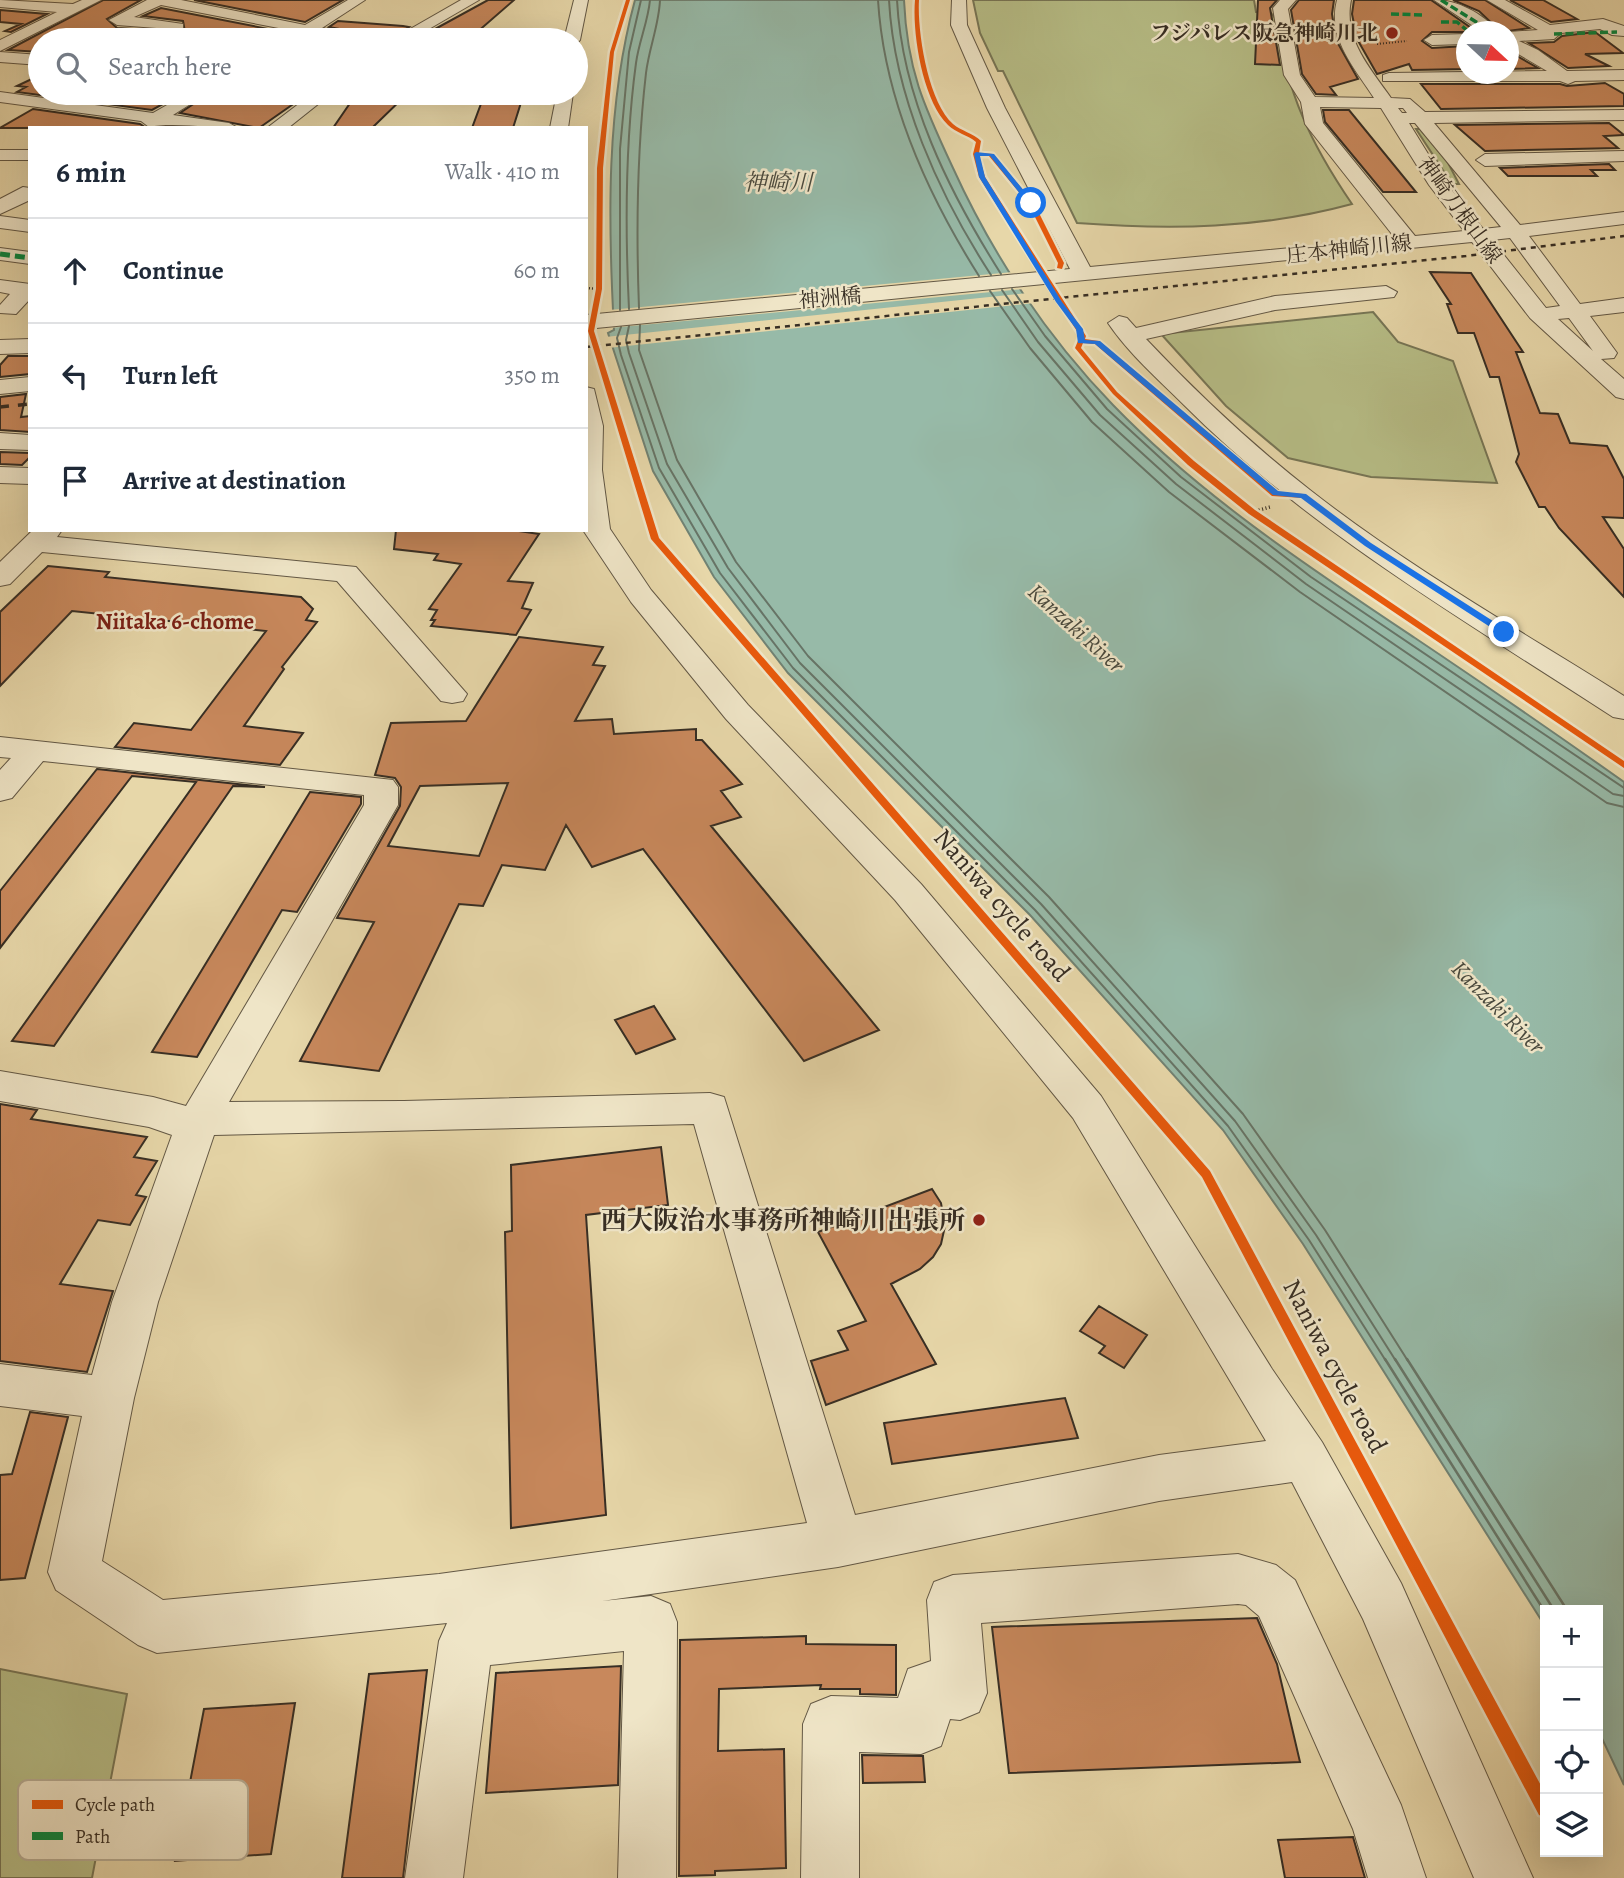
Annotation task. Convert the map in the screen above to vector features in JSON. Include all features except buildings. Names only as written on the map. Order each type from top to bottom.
[{"type":"street","points":[[36,28],[94,0]]},
{"type":"street","points":[[229,0],[210,10],[178,27],[117,20],[159,0],[210,10],[292,28]]},
{"type":"street","points":[[311,28],[358,0]]},
{"type":"street","points":[[420,28],[472,0]]},
{"type":"street","points":[[575,28],[581,0]]},
{"type":"street","points":[[959,0],[959,25],[996,108],[1078,275]]},
{"type":"street","points":[[1289,0],[1280,8],[1292,75],[1310,102],[1314,124],[1410,243]]},
{"type":"street","points":[[1344,0],[1340,17],[1346,41],[1381,98]]},
{"type":"street","points":[[1441,0],[1478,21]]},
{"type":"street","points":[[1494,0],[1529,19],[1550,23],[1603,24],[1617,32],[1624,31]]},
{"type":"street","points":[[0,3],[75,9]]},
{"type":"street","name":"神崎刀根山線","points":[[1360,22],[1367,45],[1407,108],[1438,185],[1475,236],[1538,313],[1624,392]]},
{"type":"street","points":[[14,23],[41,26]]},
{"type":"street","points":[[1519,39],[1554,34],[1550,23]]},
{"type":"street","points":[[3,42],[28,31]]},
{"type":"street","points":[[1432,40],[1456,39]]},
{"type":"street","points":[[1519,46],[1623,115]]},
{"type":"street","points":[[0,57],[28,59]]},
{"type":"street","points":[[1389,78],[1563,76],[1622,67]]},
{"type":"street","points":[[1407,108],[1499,94]]},
{"type":"street","points":[[0,97],[28,101]]},
{"type":"street","points":[[1310,102],[1381,98],[1407,108],[1623,115]]},
{"type":"street","points":[[12,114],[29,105]]},
{"type":"street","points":[[51,105],[148,123],[199,126]]},
{"type":"street","points":[[148,123],[179,105]]},
{"type":"street","points":[[279,126],[308,105]]},
{"type":"street","points":[[559,126],[563,105]]},
{"type":"street","name":"神崎刀根山線","points":[[1407,108],[1442,143],[1515,231],[1624,380]]},
{"type":"street","points":[[1442,143],[1624,138]]},
{"type":"street","points":[[0,155],[28,155]]},
{"type":"street","points":[[1485,160],[1624,156]]},
{"type":"street","name":"庄本神崎川線","points":[[1078,275],[1410,243],[1624,218]]},
{"type":"street","points":[[0,222],[28,226]]},
{"type":"street","points":[[0,254],[28,258]]},
{"type":"street","name":"神洲橋","points":[[588,321],[1078,275]]},
{"type":"street","points":[[0,286],[26,290],[13,309]]},
{"type":"street","points":[[1386,292],[1275,303],[1125,330],[1191,400],[1260,463],[1368,545],[1624,710]]},
{"type":"street","points":[[1538,313],[1576,313],[1624,305]]},
{"type":"street","points":[[0,347],[28,346]]},
{"type":"street","points":[[0,387],[28,384]]},
{"type":"street","points":[[588,407],[591,426],[589,470],[596,529],[641,596],[737,712],[908,891],[1087,1107],[1255,1384],[1305,1458],[1382,1601],[1504,1878]]},
{"type":"street","points":[[0,441],[28,443]]},
{"type":"street","points":[[0,475],[28,476]]},
{"type":"street","points":[[2,574],[42,537],[346,573],[452,694]]},
{"type":"street","points":[[0,747],[382,786],[381,805],[198,1121],[135,1303],[110,1398],[74,1572],[157,1627],[439,1599],[838,1543],[1159,1478],[1305,1458]]},
{"type":"street","points":[[0,791],[34,751]]},
{"type":"street","points":[[0,1086],[153,1112],[181,1122],[710,1108],[838,1543]]},
{"type":"street","points":[[0,1385],[110,1398]]},
{"type":"street","points":[[830,1878],[831,1724],[921,1726],[928,1688],[960,1693],[953,1600],[1238,1579],[1258,1583],[1277,1598],[1381,1825],[1397,1878]]},
{"type":"street","points":[[434,1878],[466,1641],[651,1622],[647,1878]]},
{"type":"path","points":[[1367,45],[1432,40]]},
{"type":"path","points":[[588,288],[598,289]]},
{"type":"path","points":[[1242,504],[1264,520]]},
{"type":"green space","points":[[973,0],[1254,0],[1256,12],[1271,13],[1275,18],[1286,70],[1302,116],[1312,138],[1352,204],[1283,219],[1249,223],[1147,227],[1077,223],[1003,71],[998,71],[980,33]]},
{"type":"green space","points":[[1416,129],[1420,129],[1445,157],[1459,184],[1452,184]]},
{"type":"green space","points":[[1373,312],[1398,342],[1453,361],[1497,483],[1371,477],[1288,458],[1226,406],[1161,334]]},
{"type":"green space","points":[[0,1669],[127,1694],[111,1780],[18,1780],[18,1860],[95,1860],[92,1878],[0,1878]]},
{"type":"water","points":[[635,0],[904,0],[909,47],[919,87],[968,200],[1023,293],[1089,379],[1183,470],[1258,529],[1624,782],[1624,1785],[1603,1741],[1603,1605],[1540,1605],[1540,1618],[1303,1244],[1223,1130],[1030,915],[788,673],[714,577],[653,471],[608,333],[614,330],[611,163],[626,40]]},
{"type":"pier","points":[[1013,272],[1024,289],[610,328],[609,310]]},
{"type":"pier","points":[[1028,293],[1035,303],[608,348],[605,337]]},
{"type":"railway","points":[[588,347],[1466,256],[1624,236]]},
{"type":"railway","points":[[0,407],[28,404]]},
{"type":"marked path","points":[[1441,0],[1477,21]]},
{"type":"marked path","points":[[1391,14],[1424,15]]},
{"type":"marked path","points":[[1441,22],[1456,22]]},
{"type":"marked path","points":[[1554,34],[1617,32]]},
{"type":"marked path","points":[[0,254],[28,258]]},
{"type":"cycle path","name":"Naniwa cycle road","points":[[628,0],[612,52],[600,168],[599,289],[591,331],[655,539],[1206,1174],[1540,1800]]},
{"type":"cycle path","points":[[917,0],[920,46],[936,102],[951,125],[979,142],[976,154],[982,177],[1083,336],[1081,341],[1097,342],[1275,494],[1303,496]]},
{"type":"cycle path","points":[[976,154],[991,155],[1031,203],[1061,263],[1060,268]]},
{"type":"cycle path","points":[[1081,341],[1078,348],[1115,393],[1191,463],[1252,512],[1624,765]]},
{"type":"place","name":"フジパレス阪急神崎川北","points":[[1392,33]]},
{"type":"place","name":"西大阪治水事務所神崎川出張所","points":[[979,1220]]},
{"type":"district","name":"Niitaka 6-chome","points":[[175,621]]},
{"type":"route","points":[[1031,203],[992,155],[976,154],[982,177],[1059,302],[1079,329],[1083,336],[1081,341],[1097,342],[1276,494],[1303,496],[1368,545],[1504,632]]},
{"type":"water label","name":"神崎川","points":[[778,182]]},
{"type":"water label","name":"Kanzaki River","points":[[1076,628]]},
{"type":"water label","name":"Kanzaki River","points":[[1498,1007]]}]
